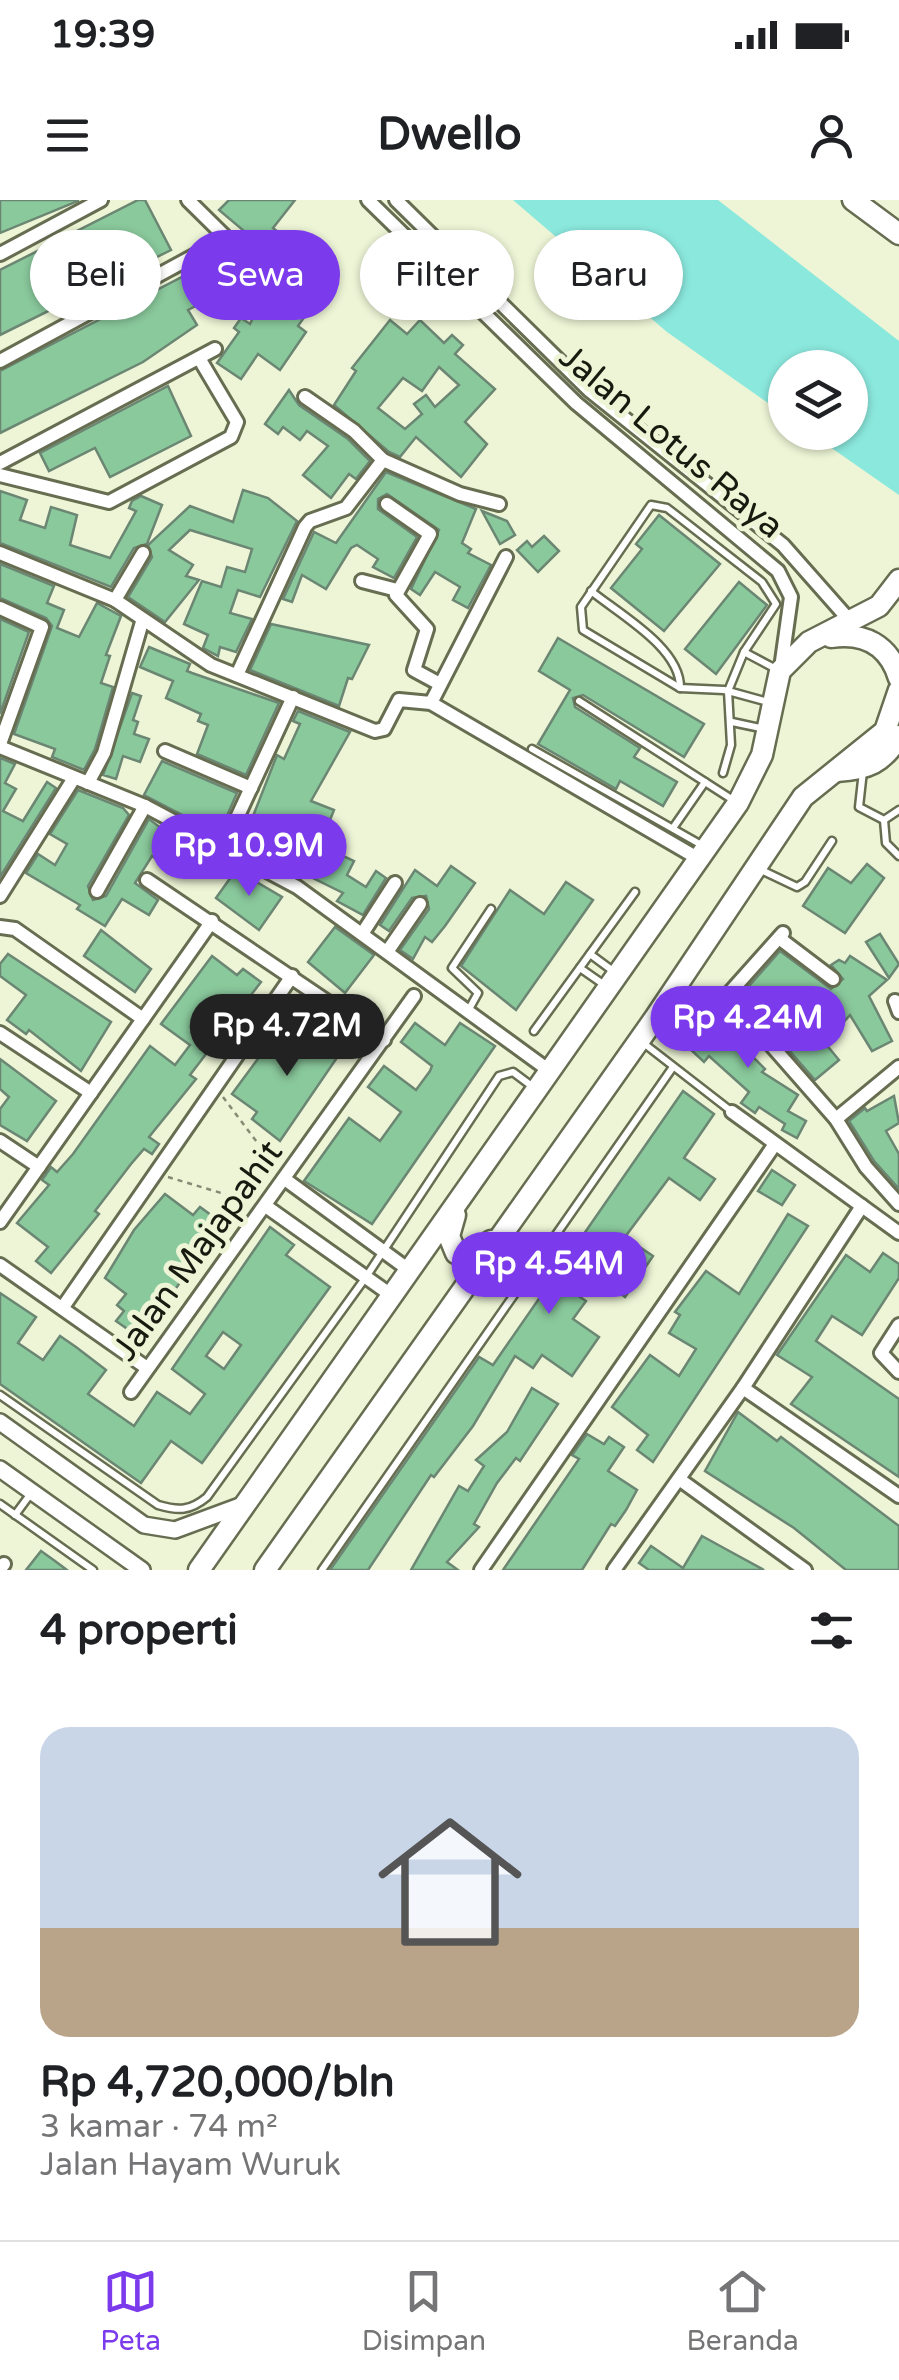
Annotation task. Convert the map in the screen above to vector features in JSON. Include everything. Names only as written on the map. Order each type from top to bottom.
[{"type":"main road","points":[[853,200],[899,234]]},
{"type":"main road","points":[[199,1570],[738,803],[756,772],[780,671],[814,640],[879,606],[896,584]]},
{"type":"main road","points":[[814,640],[862,637],[888,654],[899,678]]},
{"type":"main road","points":[[265,1570],[655,1018],[803,796],[886,732],[899,690]]},
{"type":"main road","points":[[835,772],[863,770],[896,745]]},
{"type":"main road","points":[[460,1199],[449,1236],[456,1253],[469,1255],[505,1230]]},
{"type":"street","points":[[0,254],[101,200]]},
{"type":"street","points":[[188,200],[216,230]]},
{"type":"street","name":"Jalan Lotus Raya","points":[[368,200],[576,404],[778,572],[791,597],[780,671]]},
{"type":"street","name":"Jalan Lotus Raya","points":[[396,200],[589,390],[783,545],[850,622]]},
{"type":"street","points":[[0,360],[181,263]]},
{"type":"street","points":[[0,463],[215,349]]},
{"type":"street","points":[[0,474],[109,502],[231,437],[237,422],[199,358]]},
{"type":"street","points":[[305,398],[354,431],[383,460],[466,496],[498,504]]},
{"type":"street","points":[[236,675],[304,528],[310,521],[346,508],[383,460]]},
{"type":"street","points":[[387,504],[430,534],[397,590],[399,600],[427,629],[414,670],[438,683]]},
{"type":"street","points":[[0,552],[115,600],[211,666],[378,732],[399,700],[431,703],[703,854]]},
{"type":"street","points":[[115,600],[144,553]]},
{"type":"street","points":[[431,703],[506,556]]},
{"type":"street","points":[[778,572],[798,563]]},
{"type":"street","points":[[362,582],[397,590]]},
{"type":"street","points":[[0,608],[42,627],[0,746],[145,806],[296,887],[551,1072]]},
{"type":"street","points":[[88,783],[104,753],[142,622]]},
{"type":"street","points":[[223,848],[293,697]]},
{"type":"street","points":[[165,751],[250,788]]},
{"type":"street","points":[[0,896],[74,778]]},
{"type":"street","points":[[97,891],[145,806]]},
{"type":"street","points":[[147,880],[384,1040]]},
{"type":"street","points":[[362,934],[395,882]]},
{"type":"street","points":[[388,952],[420,904]]},
{"type":"street","points":[[0,1222],[212,921]]},
{"type":"street","points":[[0,926],[14,928],[143,1019]]},
{"type":"street","points":[[655,1018],[689,1037],[730,998],[781,935],[833,979]]},
{"type":"street","points":[[63,1308],[292,976]]},
{"type":"street","name":"Jalan Majapahit","points":[[131,1392],[414,996]]},
{"type":"street","points":[[730,998],[836,1119],[866,1167],[899,1204]]},
{"type":"street","points":[[0,1032],[91,1093]]},
{"type":"street","points":[[836,1119],[899,1067]]},
{"type":"street","points":[[732,1112],[899,1234]]},
{"type":"street","points":[[0,1141],[39,1167]]},
{"type":"street","points":[[481,1570],[775,1144]]},
{"type":"street","points":[[286,1180],[409,1270]]},
{"type":"street","points":[[614,1570],[742,1388],[862,1206]]},
{"type":"street","points":[[266,1207],[391,1295]]},
{"type":"street","points":[[0,1265],[147,1368]]},
{"type":"street","points":[[899,1326],[881,1354],[899,1372]]},
{"type":"street","points":[[742,1388],[899,1496]]},
{"type":"street","points":[[0,1422],[144,1525],[175,1530],[250,1502]]},
{"type":"street","points":[[0,1469],[142,1570]]},
{"type":"street","points":[[678,1479],[805,1570]]},
{"type":"lane","points":[[723,773],[732,722],[728,690],[744,652],[776,604],[772,592],[662,505],[648,507],[578,614],[583,630],[680,688],[728,690],[771,703]]},
{"type":"lane","points":[[591,591],[655,643],[678,671],[680,688]]},
{"type":"lane","points":[[744,652],[780,671]]},
{"type":"lane","points":[[579,701],[738,803]]},
{"type":"lane","points":[[732,722],[767,730]]},
{"type":"lane","points":[[532,749],[673,828],[703,854]]},
{"type":"lane","points":[[863,770],[859,807],[884,820]]},
{"type":"lane","points":[[673,828],[704,782]]},
{"type":"lane","points":[[884,820],[899,810]]},
{"type":"lane","points":[[884,820],[886,843],[899,856]]},
{"type":"lane","points":[[755,866],[797,887],[805,882],[832,841]]},
{"type":"lane","points":[[534,1031],[635,892]]},
{"type":"lane","points":[[468,1011],[478,993],[453,966],[490,908]]},
{"type":"lane","points":[[590,954],[613,981]]},
{"type":"lane","points":[[580,968],[613,981]]},
{"type":"lane","points":[[639,1040],[732,1112]]},
{"type":"lane","points":[[322,1570],[673,1068]]},
{"type":"lane","points":[[0,1395],[158,1505],[188,1510],[207,1497],[366,1277],[498,1076],[512,1072],[538,1090]]},
{"type":"lane","points":[[15,1516],[32,1492]]},
{"type":"lane","points":[[0,1504],[93,1570]]},
{"type":"path","points":[[216,1088],[286,1180]]},
{"type":"path","points":[[156,1173],[266,1207]]},
{"type":"water","points":[[513,200],[718,200],[899,341],[899,495],[834,450],[868,450],[868,350],[768,350],[768,403],[653,320],[683,320],[683,230],[548,230]]},
{"type":"building","points":[[0,200],[78,200],[78,201],[0,233]]},
{"type":"building","points":[[145,200],[161,230],[79,230]]},
{"type":"building","points":[[229,200],[295,200],[273,228],[276,230],[243,230],[219,210]]},
{"type":"building","points":[[161,231],[171,250],[161,255]]},
{"type":"building","points":[[30,255],[30,320],[0,335],[0,270]]},
{"type":"building","points":[[181,278],[181,320],[194,320],[197,325],[143,362],[0,433],[0,371],[99,320],[161,320],[161,288]]},
{"type":"building","points":[[240,320],[250,324],[252,320],[302,320],[298,326],[306,332],[280,370],[258,354],[241,379],[217,363],[239,332],[234,328]]},
{"type":"building","points":[[390,320],[407,334],[420,320],[444,343],[452,335],[463,345],[455,354],[495,389],[465,422],[487,444],[461,477],[416,437],[400,457],[389,452],[334,405],[356,371],[352,368]],"holes":[[[439,367],[459,385],[435,407],[426,395],[414,404],[422,414],[405,429],[378,408],[403,378],[422,391]]]},
{"type":"building","points":[[168,386],[191,436],[110,477],[95,448],[49,471],[40,453]]},
{"type":"building","points":[[289,390],[299,405],[348,439],[370,461],[356,479],[349,474],[331,498],[303,475],[328,446],[307,431],[300,440],[283,427],[278,434],[265,424]]},
{"type":"building","points":[[386,472],[476,509],[462,543],[471,549],[468,553],[491,565],[468,608],[453,600],[460,587],[435,572],[420,595],[411,589],[439,530],[387,494],[378,499],[378,509],[417,537],[394,578],[373,567],[378,559],[357,545],[351,548],[326,589],[302,575],[292,602],[283,599],[314,532],[336,543]]},
{"type":"building","points":[[243,490],[268,498],[297,521],[260,597],[238,590],[230,613],[252,619],[236,652],[220,647],[218,656],[203,648],[208,635],[184,624],[202,581],[221,587],[227,567],[245,572],[252,549],[190,530],[169,550],[193,565],[186,576],[199,580],[165,622],[128,597],[152,557],[148,545],[190,506],[233,522]]},
{"type":"building","points":[[0,491],[27,500],[20,520],[45,528],[51,507],[77,515],[70,545],[110,558],[136,511],[129,508],[132,501],[141,496],[162,505],[147,544],[134,548],[111,587],[0,543]]},
{"type":"building","points":[[482,511],[507,521],[515,535],[500,544]]},
{"type":"building","points":[[659,515],[720,564],[664,631],[611,588],[642,549],[636,544]]},
{"type":"building","points":[[544,536],[559,551],[538,572],[517,550],[527,541],[532,547]]},
{"type":"building","points":[[0,564],[54,586],[47,603],[64,610],[57,628],[79,637],[97,603],[121,616],[106,655],[110,656],[101,683],[113,687],[95,749],[84,770],[52,757],[55,749],[14,734],[52,626],[46,618],[0,598]]},
{"type":"building","points":[[739,582],[767,605],[716,674],[685,649]]},
{"type":"building","points":[[0,619],[29,632],[0,714]]},
{"type":"building","points":[[271,624],[369,645],[352,679],[348,678],[339,706],[250,670]]},
{"type":"building","points":[[558,638],[704,724],[684,757],[583,695],[573,698],[575,707],[640,748],[634,757],[677,782],[663,806],[620,781],[616,789],[538,744],[570,690],[539,671]]},
{"type":"building","points":[[149,647],[190,664],[187,671],[279,703],[246,775],[197,754],[208,725],[198,721],[201,714],[166,698],[173,681],[140,667]]},
{"type":"building","points":[[132,693],[141,696],[133,720],[138,722],[134,734],[149,739],[140,762],[123,756],[116,779],[103,775]]},
{"type":"building","points":[[298,711],[350,732],[311,801],[334,810],[326,830],[298,818],[286,845],[331,865],[337,853],[354,861],[347,875],[366,887],[376,871],[386,878],[363,915],[337,901],[343,893],[262,853],[264,848],[244,839],[277,755],[284,759],[300,724],[293,721]]},
{"type":"building","points":[[0,758],[15,764],[5,783],[16,789],[3,811],[23,821],[47,782],[56,788],[0,877]]},
{"type":"building","points":[[162,761],[237,793],[219,834],[144,795]]},
{"type":"building","points":[[78,790],[123,808],[129,815],[88,886],[93,900],[106,896],[149,819],[186,847],[189,842],[204,853],[188,873],[172,861],[168,867],[152,856],[135,883],[158,900],[149,915],[122,899],[105,926],[77,909],[80,905],[26,873],[38,854],[55,865],[67,844],[50,834]]},
{"type":"building","points":[[867,864],[884,878],[845,933],[803,906],[828,868],[851,883]]},
{"type":"building","points":[[451,866],[475,883],[432,942],[425,937],[413,959],[400,950],[429,909],[426,896],[412,898],[389,931],[380,925],[415,870],[437,886]]},
{"type":"building","points":[[236,870],[282,897],[259,930],[216,898]]},
{"type":"building","points":[[566,882],[593,900],[516,1010],[461,966],[510,890],[544,914]]},
{"type":"building","points":[[335,927],[374,955],[345,993],[308,962]]},
{"type":"building","points":[[101,930],[151,969],[135,992],[84,956]]},
{"type":"building","points":[[880,934],[899,964],[889,978],[866,942]]},
{"type":"building","points":[[780,951],[831,989],[843,979],[831,965],[839,960],[845,963],[850,956],[887,980],[869,996],[892,1041],[872,1051],[850,1015],[825,1043],[839,1060],[815,1080],[741,995]]},
{"type":"building","points":[[8,954],[111,1022],[81,1071],[29,1030],[26,1034],[7,1020],[26,995],[0,976],[0,964]]},
{"type":"building","points":[[212,956],[237,975],[243,969],[261,982],[190,1075],[196,1079],[149,1137],[159,1144],[152,1154],[144,1149],[131,1164],[95,1211],[99,1214],[51,1273],[36,1261],[48,1247],[17,1223],[49,1185],[42,1180],[51,1167],[57,1172],[73,1154],[150,1046],[175,1065],[190,1045],[161,1024]]},
{"type":"building","points":[[727,1010],[756,1042],[747,1051],[765,1069],[762,1072],[798,1095],[788,1111],[806,1121],[797,1138],[782,1130],[785,1124],[759,1107],[755,1113],[741,1103],[749,1092],[709,1056],[704,1062],[689,1048]]},
{"type":"building","points":[[415,1023],[445,1045],[460,1023],[495,1046],[372,1224],[304,1181],[349,1118],[380,1141],[401,1112],[368,1087],[384,1066],[416,1090],[430,1071],[432,1066],[401,1042]]},
{"type":"building","points":[[325,1027],[347,1043],[280,1141],[252,1119],[257,1112],[232,1094],[279,1030],[307,1051]]},
{"type":"building","points":[[0,1059],[56,1101],[27,1141],[0,1125],[0,1109],[9,1097],[0,1089]]},
{"type":"building","points":[[683,1091],[714,1114],[684,1158],[715,1179],[700,1200],[669,1178],[625,1237],[653,1256],[625,1297],[597,1277],[580,1297],[586,1301],[573,1319],[599,1337],[572,1376],[542,1355],[533,1368],[515,1356],[473,1426],[434,1477],[431,1475],[368,1570],[330,1570],[479,1357],[493,1365]]},
{"type":"building","points":[[894,1096],[899,1123],[886,1131],[899,1154],[899,1189],[874,1161],[849,1121],[865,1108],[867,1111]]},
{"type":"building","points":[[772,1170],[795,1185],[782,1205],[758,1191]]},
{"type":"building","points":[[165,1194],[193,1215],[200,1207],[222,1223],[148,1328],[144,1325],[136,1335],[116,1321],[124,1311],[117,1305],[126,1294],[105,1278],[134,1230]]},
{"type":"building","points":[[788,1214],[808,1226],[653,1462],[637,1450],[648,1435],[612,1407],[650,1355],[679,1376],[696,1349],[669,1333],[680,1315],[675,1312],[706,1271],[739,1294]]},
{"type":"building","points":[[270,1227],[294,1245],[286,1255],[330,1287],[202,1463],[171,1441],[141,1483],[0,1384],[0,1293],[36,1317],[18,1343],[43,1360],[60,1336],[76,1347],[106,1370],[88,1394],[134,1426],[157,1392],[190,1414],[205,1394],[172,1369]],"holes":[[[223,1332],[241,1345],[224,1369],[206,1356]]]},
{"type":"building","points":[[883,1253],[899,1264],[899,1278],[862,1335],[832,1316],[816,1341],[899,1399],[899,1477],[791,1404],[812,1377],[777,1355],[846,1255],[870,1272]]},
{"type":"building","points":[[532,1388],[558,1404],[520,1461],[516,1458],[497,1483],[474,1524],[479,1527],[447,1562],[458,1570],[411,1570],[459,1486],[468,1491],[484,1466],[476,1460],[507,1432]]},
{"type":"building","points":[[738,1412],[777,1441],[781,1437],[899,1526],[899,1570],[846,1570],[794,1528],[705,1471]]},
{"type":"building","points":[[587,1434],[604,1444],[609,1437],[624,1447],[608,1471],[637,1490],[626,1510],[615,1526],[611,1524],[582,1570],[503,1570],[579,1459],[572,1455]]},
{"type":"building","points":[[702,1536],[764,1570],[649,1570],[639,1563],[651,1546],[683,1568]]},
{"type":"building","points":[[41,1551],[55,1561],[67,1570],[26,1570]]}]
